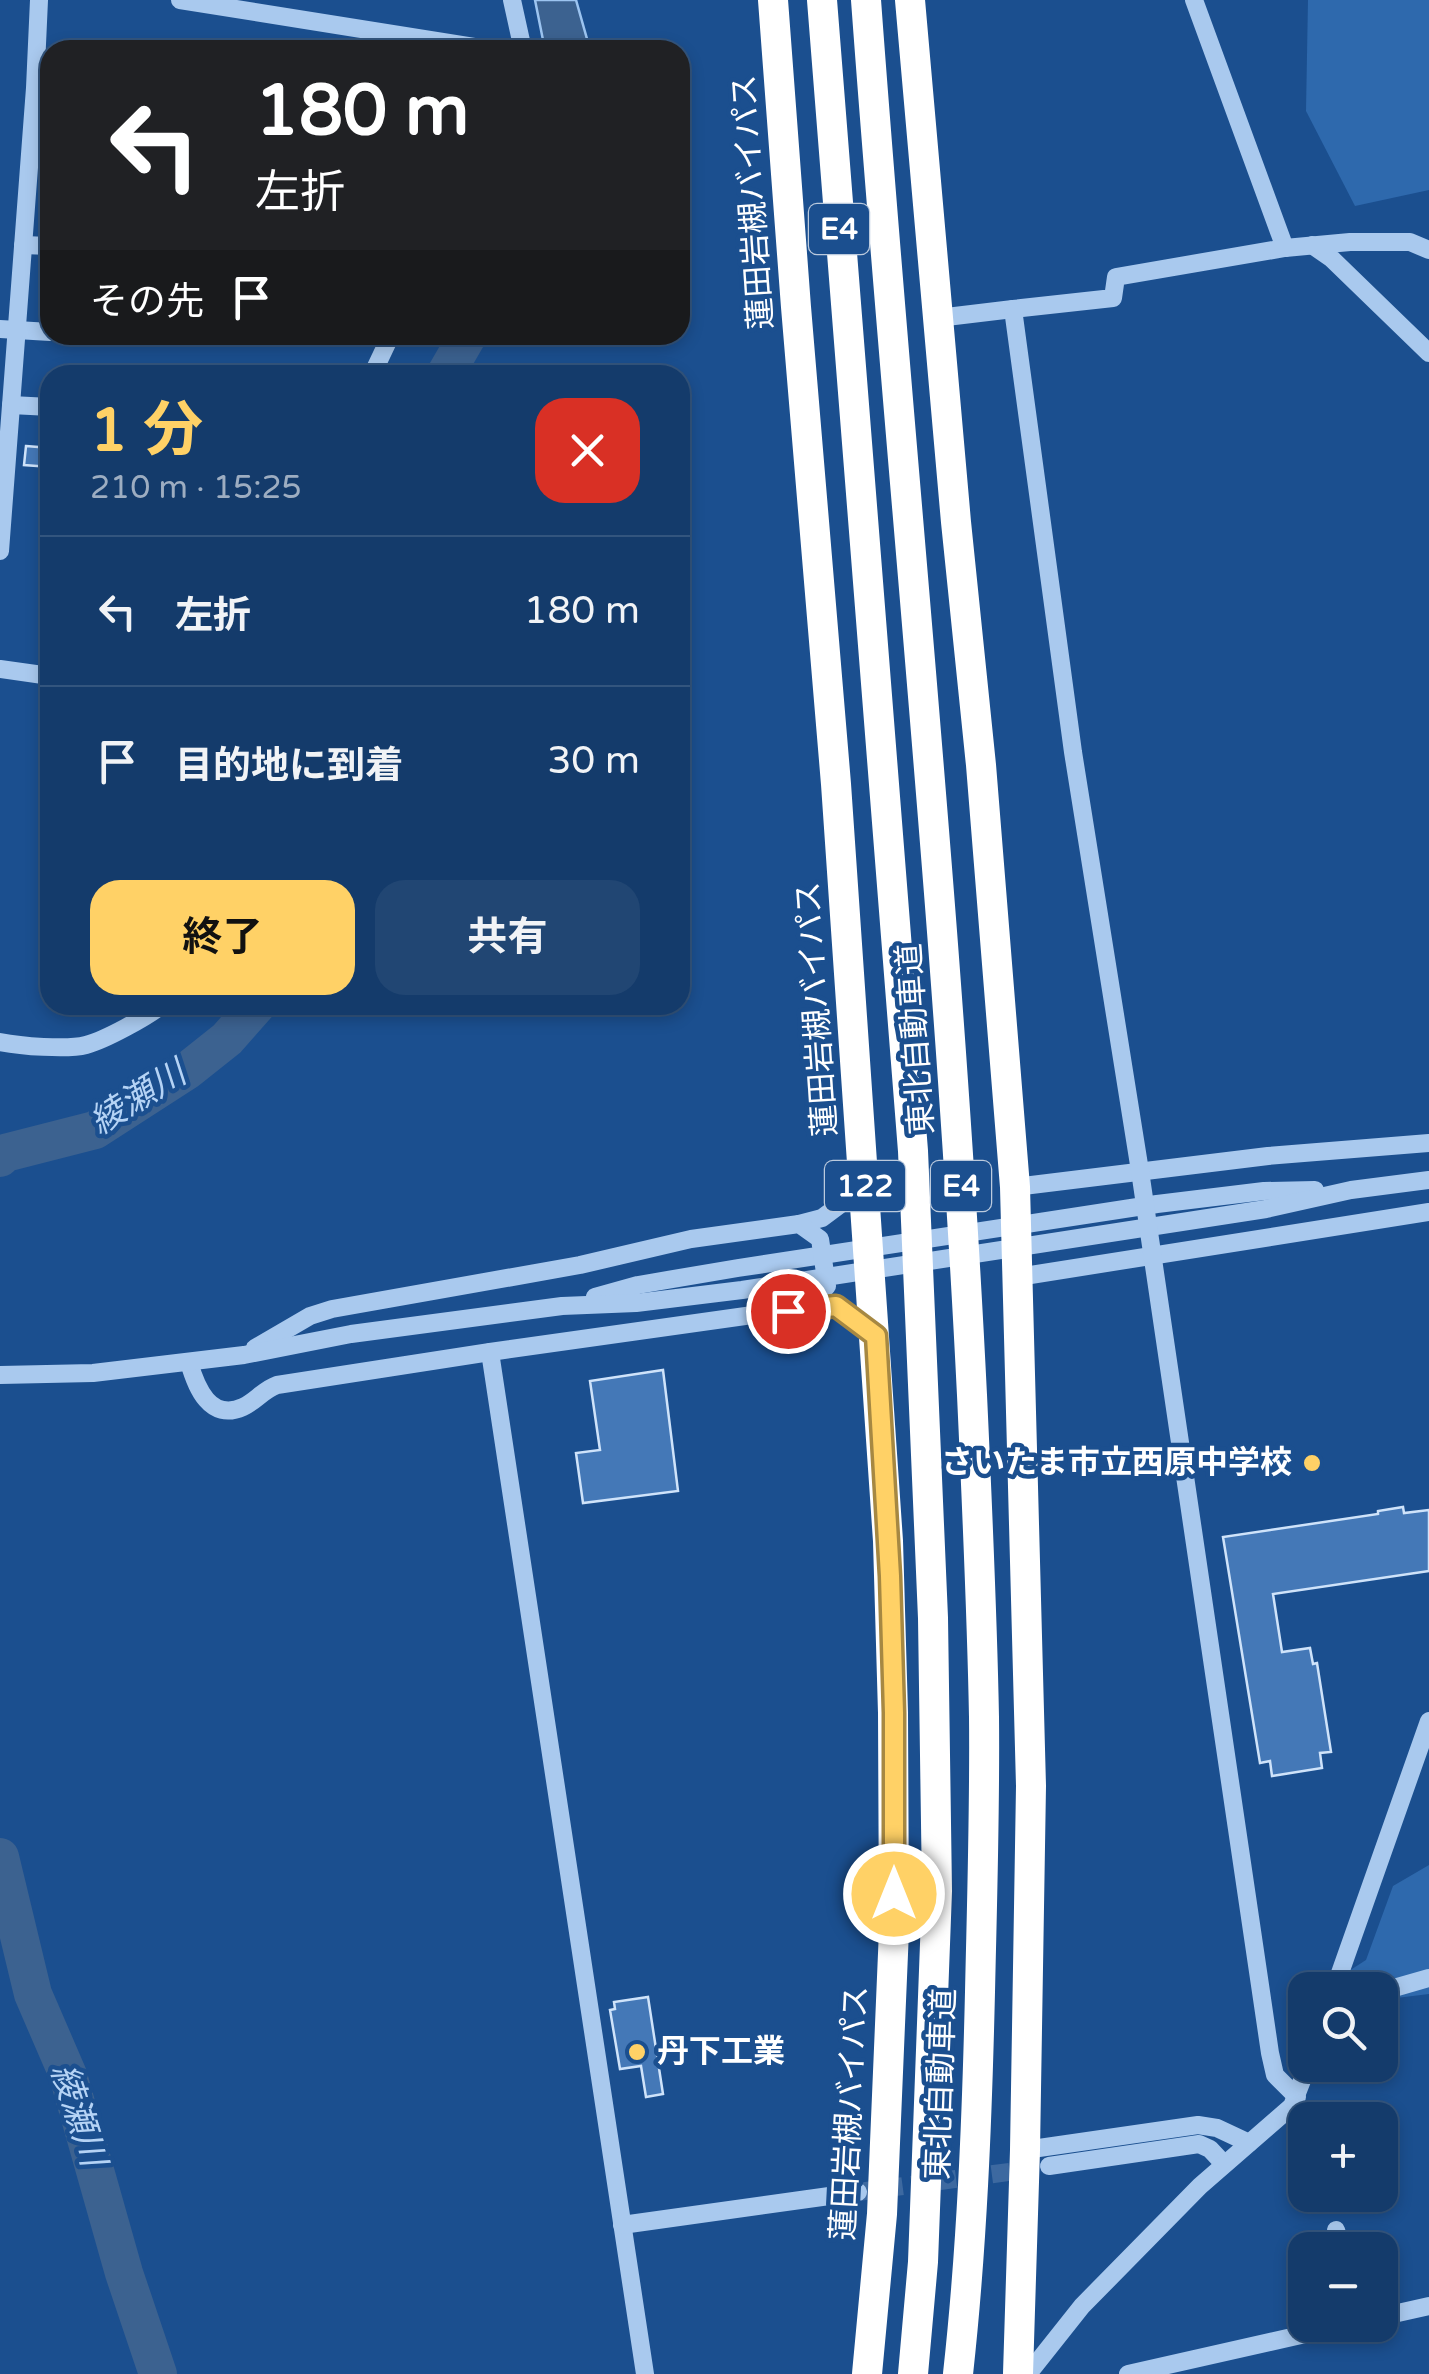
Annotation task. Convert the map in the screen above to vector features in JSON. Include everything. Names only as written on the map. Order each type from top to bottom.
[{"type":"highway","name":"蓮田岩槻バイパス","points":[[774,0],[835,764],[889,1560],[894,1930],[882,2214],[867,2374]]},
{"type":"highway","name":"東北自動車道","points":[[822,0],[913,1151],[933,1618],[936,1911],[923,2262],[913,2374]]},
{"type":"highway","name":"東北自動車道","points":[[866,0],[960,1160],[978,1524],[984,1721],[982,1916],[977,2108],[958,2374]]},
{"type":"highway","points":[[910,0],[981,764],[1014,1187],[1038,2158],[1018,2374]]},
{"type":"street","points":[[0,550],[11,405],[8,330],[23,245],[38,0]]},
{"type":"street","points":[[180,0],[430,40]]},
{"type":"street","points":[[512,0],[521,40]]},
{"type":"street","points":[[1194,0],[1284,248]]},
{"type":"street","points":[[938,318],[1113,298],[1116,277],[1284,248],[1410,242],[1429,250]]},
{"type":"street","points":[[23,245],[40,246]]},
{"type":"street","points":[[1312,245],[1332,259],[1429,353]]},
{"type":"street","points":[[1013,309],[1073,752],[1140,1171],[1270,2053],[1275,2074],[1296,2097]]},
{"type":"street","points":[[8,330],[40,332]]},
{"type":"street","points":[[11,405],[40,406]]},
{"type":"street","points":[[0,669],[40,675]]},
{"type":"street","points":[[0,1042],[84,1046],[150,1015]]},
{"type":"street","points":[[1014,1187],[1268,1156],[1429,1143]]},
{"type":"street","points":[[0,1376],[93,1373],[188,1362],[352,1334],[562,1306],[636,1303],[742,1290],[1429,1180]]},
{"type":"street","points":[[244,1355],[310,1316],[332,1309],[580,1265],[691,1239],[799,1224],[822,1218],[865,1186]]},
{"type":"street","points":[[562,1306],[638,1285],[1157,1204],[1264,1191],[1351,1190]]},
{"type":"street","points":[[1018,1277],[1429,1212]]},
{"type":"street","points":[[799,1224],[820,1239],[827,1286],[809,1308]]},
{"type":"street","points":[[188,1362],[197,1389],[208,1403],[228,1411],[245,1406],[265,1389],[277,1385],[809,1308],[836,1306],[876,1336]]},
{"type":"street","points":[[490,1352],[646,2374]]},
{"type":"street","points":[[1340,1972],[1429,1720]]},
{"type":"street","points":[[1398,1987],[1429,1978]]},
{"type":"street","points":[[1028,2374],[1082,2306],[1200,2186],[1292,2106],[1302,2082]]},
{"type":"street","points":[[1038,2158],[1198,2125],[1217,2128],[1250,2143]]},
{"type":"street","points":[[1038,2158],[1199,2144],[1224,2164]]},
{"type":"street","points":[[622,2225],[858,2192]]},
{"type":"street","points":[[1398,2313],[1429,2306]]},
{"type":"street","points":[[1128,2374],[1288,2338]]},
{"type":"shaded area","points":[[535,0],[576,0],[587,40],[543,40]]},
{"type":"shaded area","points":[[1308,0],[1429,0],[1429,190],[1355,206],[1306,111]]},
{"type":"shaded area","points":[[1429,1865],[1429,1994],[1398,1998],[1398,1972],[1347,1972],[1366,1960],[1393,1886]]},
{"type":"building","points":[[26,446],[40,447],[40,466],[24,465]]},
{"type":"building","points":[[663,1370],[678,1491],[583,1503],[576,1453],[600,1450],[590,1381]]},
{"type":"building","points":[[1403,1507],[1404,1513],[1429,1510],[1429,1571],[1273,1594],[1282,1652],[1310,1648],[1313,1664],[1317,1663],[1331,1752],[1320,1753],[1322,1768],[1272,1776],[1270,1761],[1260,1763],[1223,1537]]},
{"type":"building","points":[[648,1997],[663,2094],[646,2097],[641,2066],[620,2069],[610,2010],[615,2009],[614,2002]]},
{"type":"waterway","name":"綾瀬川","points":[[451,365],[462,345]]},
{"type":"waterway","name":"綾瀬川","points":[[0,1158],[5,1153],[95,1130],[188,1070],[227,1039],[248,1015]]},
{"type":"waterway","name":"綾瀬川","points":[[0,1857],[33,1994],[68,2075],[124,2273],[158,2374]]},
{"type":"tunnel","points":[[858,2192],[1031,2169]]},
{"type":"place","name":"さいたま市立西原中学校","points":[[1312,1463]]},
{"type":"place","name":"丹下工業","points":[[637,2052]]},
{"type":"route","points":[[788,1311],[836,1306],[876,1336],[890,1576],[894,1894]]}]
